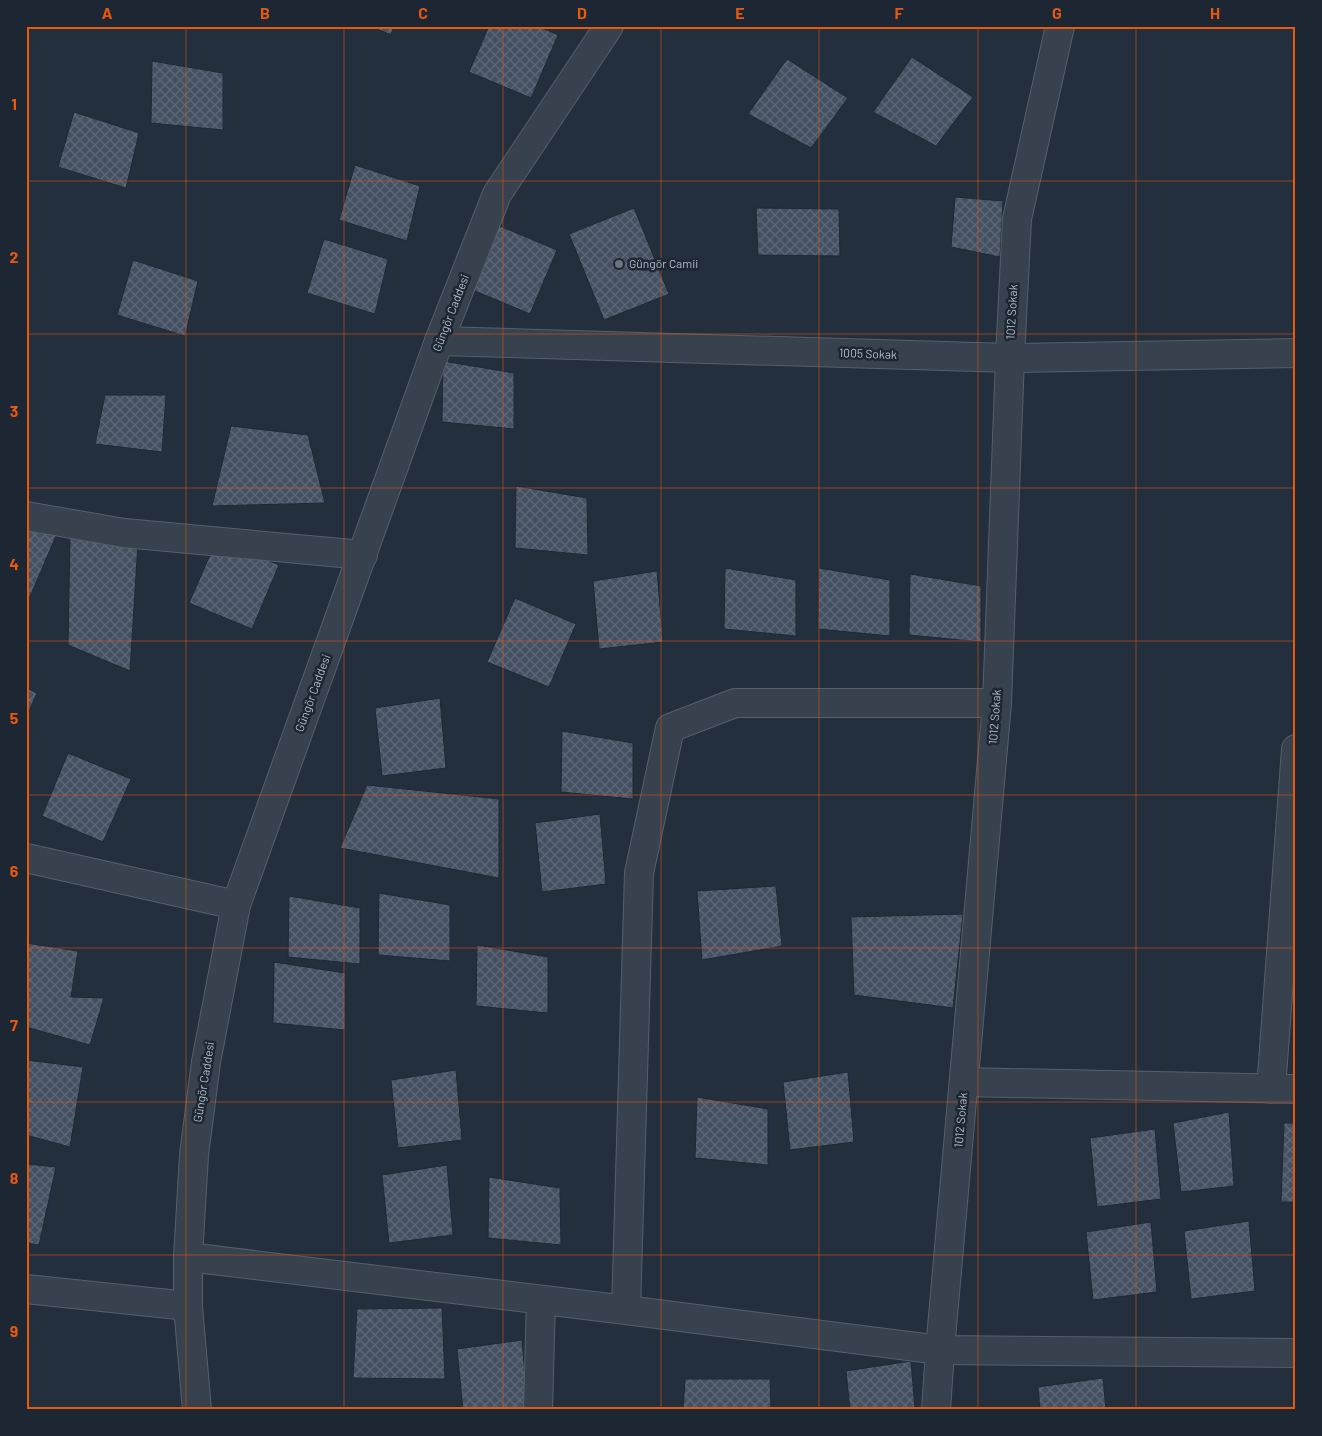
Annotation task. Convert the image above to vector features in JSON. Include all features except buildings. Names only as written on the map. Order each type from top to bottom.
[{"type":"street","name":"1012 Sokak","points":[[936,1410],[997,703],[1017,219],[1060,26]]},
{"type":"street","name":"Güngör Caddesi","points":[[196,1410],[188,1306],[188,1257],[194,1155],[206,1062],[236,905],[440,341],[497,194],[602,29]]},
{"type":"street","name":"1005 Sokak","points":[[440,341],[1010,358],[1296,353]]},
{"type":"street","points":[[26,516],[124,533],[363,555]]},
{"type":"street","points":[[626,1310],[639,873],[670,728],[735,703],[997,703]]},
{"type":"street","points":[[964,1082],[1284,1089],[1296,749]]},
{"type":"street","points":[[26,858],[236,905]]},
{"type":"street","points":[[188,1257],[940,1350],[1296,1353]]},
{"type":"street","points":[[26,1289],[188,1306]]},
{"type":"street","points":[[538,1410],[541,1300]]},
{"type":"place","name":"Güngör Camii","points":[[619,264]]}]
